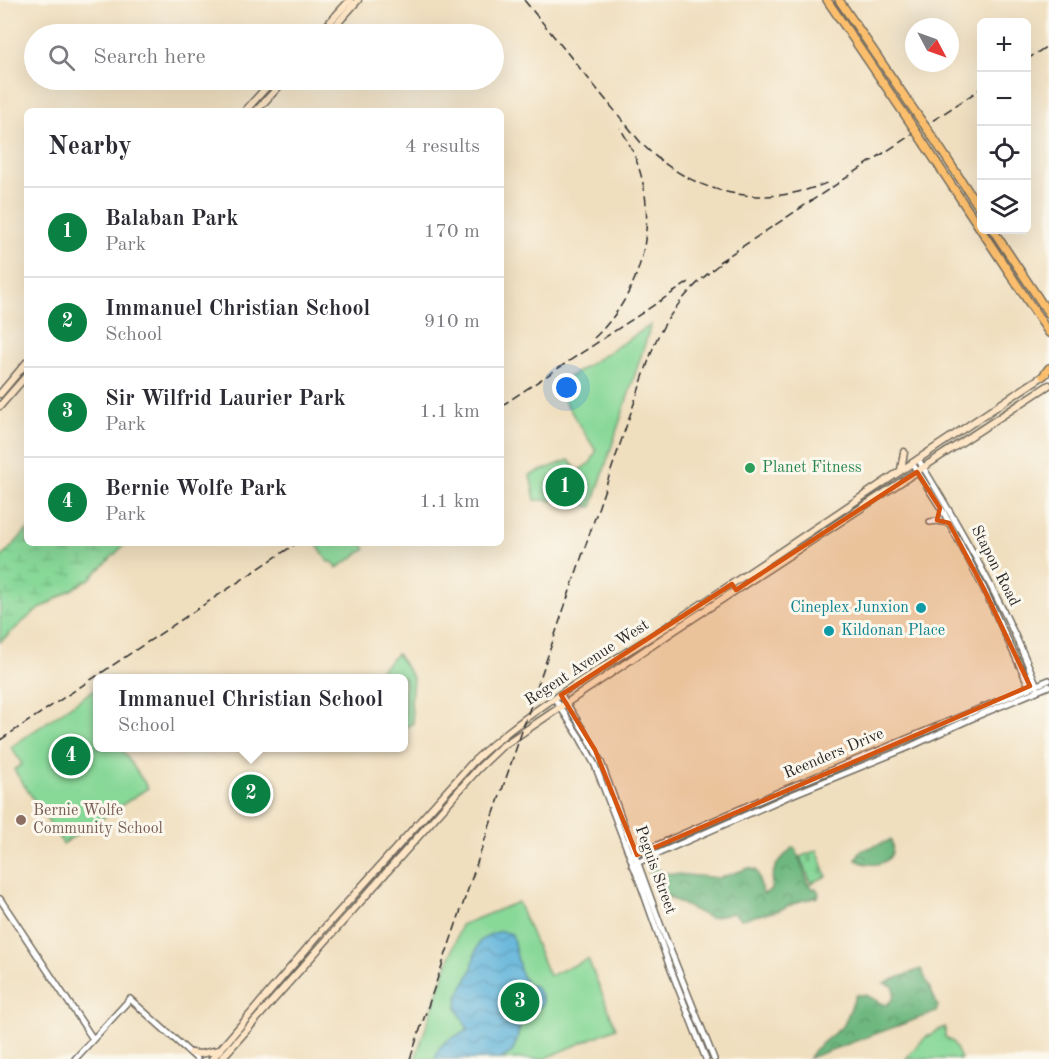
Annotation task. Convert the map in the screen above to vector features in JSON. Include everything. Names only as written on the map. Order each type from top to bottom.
[{"type":"main road","points":[[329,24],[350,0]]},
{"type":"main road","points":[[337,24],[358,0]]},
{"type":"main road","points":[[826,0],[907,118],[1049,334]]},
{"type":"main road","points":[[839,0],[977,206]]},
{"type":"main road","points":[[248,108],[264,90]]},
{"type":"main road","points":[[259,108],[276,90]]},
{"type":"main road","points":[[996,234],[1049,314]]},
{"type":"main road","points":[[0,393],[24,365]]},
{"type":"main road","name":"Regent Avenue West","points":[[221,1059],[478,769],[501,747],[734,587],[739,579],[1047,372]]},
{"type":"main road","points":[[0,406],[24,378]]},
{"type":"main road","name":"Regent Avenue West","points":[[212,1059],[445,793],[497,739],[558,697],[734,587],[752,580],[1049,385]]},
{"type":"main road","points":[[971,423],[977,432]]},
{"type":"main road","points":[[900,471],[904,452]]},
{"type":"main road","points":[[801,548],[804,536]]},
{"type":"main road","points":[[790,555],[794,542]]},
{"type":"main road","points":[[759,575],[760,565]]},
{"type":"main road","points":[[739,579],[752,580]]},
{"type":"main road","points":[[445,793],[452,799]]},
{"type":"main road","points":[[382,864],[383,877]]},
{"type":"main road","points":[[190,1053],[200,1054],[219,1050]]},
{"type":"street","name":"Stapon Road","points":[[915,461],[924,468],[964,535],[991,585],[1038,687]]},
{"type":"street","name":"Stapon Road","points":[[915,461],[917,472],[949,523],[984,589],[1031,689]]},
{"type":"street","points":[[940,508],[930,522],[949,523]]},
{"type":"street","points":[[957,539],[964,535]]},
{"type":"street","points":[[984,589],[991,585]]},
{"type":"street","points":[[1032,674],[1048,682]]},
{"type":"street","name":"Reenders Drive","points":[[632,865],[635,858],[907,748],[1048,682]]},
{"type":"street","name":"Peguis Street","points":[[558,697],[566,702],[595,750],[665,937],[714,1059]]},
{"type":"street","name":"Peguis Street","points":[[558,697],[560,707],[595,765],[635,858]]},
{"type":"street","name":"Peguis Street","points":[[632,865],[706,1059]]},
{"type":"street","points":[[0,898],[93,1038]]},
{"type":"street","points":[[75,1059],[130,999],[197,1059]]},
{"type":"highlighted area","points":[[917,472],[940,508],[937,520],[949,523],[984,589],[1030,686],[637,855],[595,750],[561,695],[732,584],[736,590]]},
{"type":"green space","points":[[651,325],[592,507],[568,501],[535,500],[530,475],[569,460],[578,471],[591,462],[596,451],[555,386]]},
{"type":"green space","points":[[24,533],[24,546],[123,546],[91,578],[33,613],[0,642],[0,559]]},
{"type":"green space","points":[[318,546],[364,546],[366,549],[337,568],[333,562],[328,562]]},
{"type":"green space","points":[[397,654],[413,678],[411,703],[413,723],[408,726],[408,674],[376,674]]},
{"type":"green space","points":[[93,690],[93,752],[124,752],[148,788],[63,844],[14,770],[22,764],[11,747]]},
{"type":"green space","points":[[891,840],[891,855],[883,862],[870,864],[856,860],[860,851]]},
{"type":"green space","points":[[793,847],[796,849],[808,883],[819,893],[818,897],[800,901],[777,911],[741,919],[733,913],[710,918],[656,891],[648,868],[655,868],[665,873],[719,878],[749,868],[756,870],[764,894],[771,889],[776,865]]},
{"type":"green space","points":[[817,850],[827,876],[811,883],[800,857]]},
{"type":"green space","points":[[518,902],[549,976],[588,959],[616,1028],[544,1059],[415,1059],[461,925]]},
{"type":"green space","points":[[921,969],[938,1006],[936,1012],[809,1058],[814,1050],[844,1025],[856,995],[865,995],[886,1005],[892,999],[894,992],[893,986],[884,983]]},
{"type":"green space","points":[[945,1027],[945,1037],[953,1042],[961,1059],[906,1059],[923,1040]]},
{"type":"water","points":[[501,931],[512,934],[521,974],[527,984],[534,986],[539,992],[543,1004],[520,1025],[512,1052],[501,1059],[435,1059],[444,1043],[468,1030],[457,1008],[458,997],[472,969],[480,941]]},
{"type":"railway","points":[[524,0],[642,144],[684,176],[730,193],[755,196],[780,195],[806,190],[831,181]]},
{"type":"railway","points":[[1031,57],[1049,45]]},
{"type":"railway","points":[[719,262],[977,91]]},
{"type":"railway","points":[[594,338],[614,316],[629,292],[639,266],[645,238],[646,210],[643,182],[634,154],[620,128]]},
{"type":"railway","points":[[410,1059],[654,345],[675,308],[726,259]]},
{"type":"railway","points":[[504,404],[692,280]]},
{"type":"railway","points":[[100,674],[292,546]]},
{"type":"railway","points":[[0,740],[93,678]]},
{"type":"place","name":"Planet Fitness","points":[[750,468]]},
{"type":"place","name":"Balaban Park","points":[[565,487]]},
{"type":"place","name":"Cineplex Junxion","points":[[921,608]]},
{"type":"place","name":"Kildonan Place","points":[[829,631]]},
{"type":"place","name":"Bernie Wolfe Park","points":[[71,756]]},
{"type":"place","name":"Immanuel Christian School","points":[[251,794]]},
{"type":"place","name":"Bernie Wolfe Community School","points":[[21,820]]},
{"type":"place","name":"Sir Wilfrid Laurier Park","points":[[520,1002]]}]
